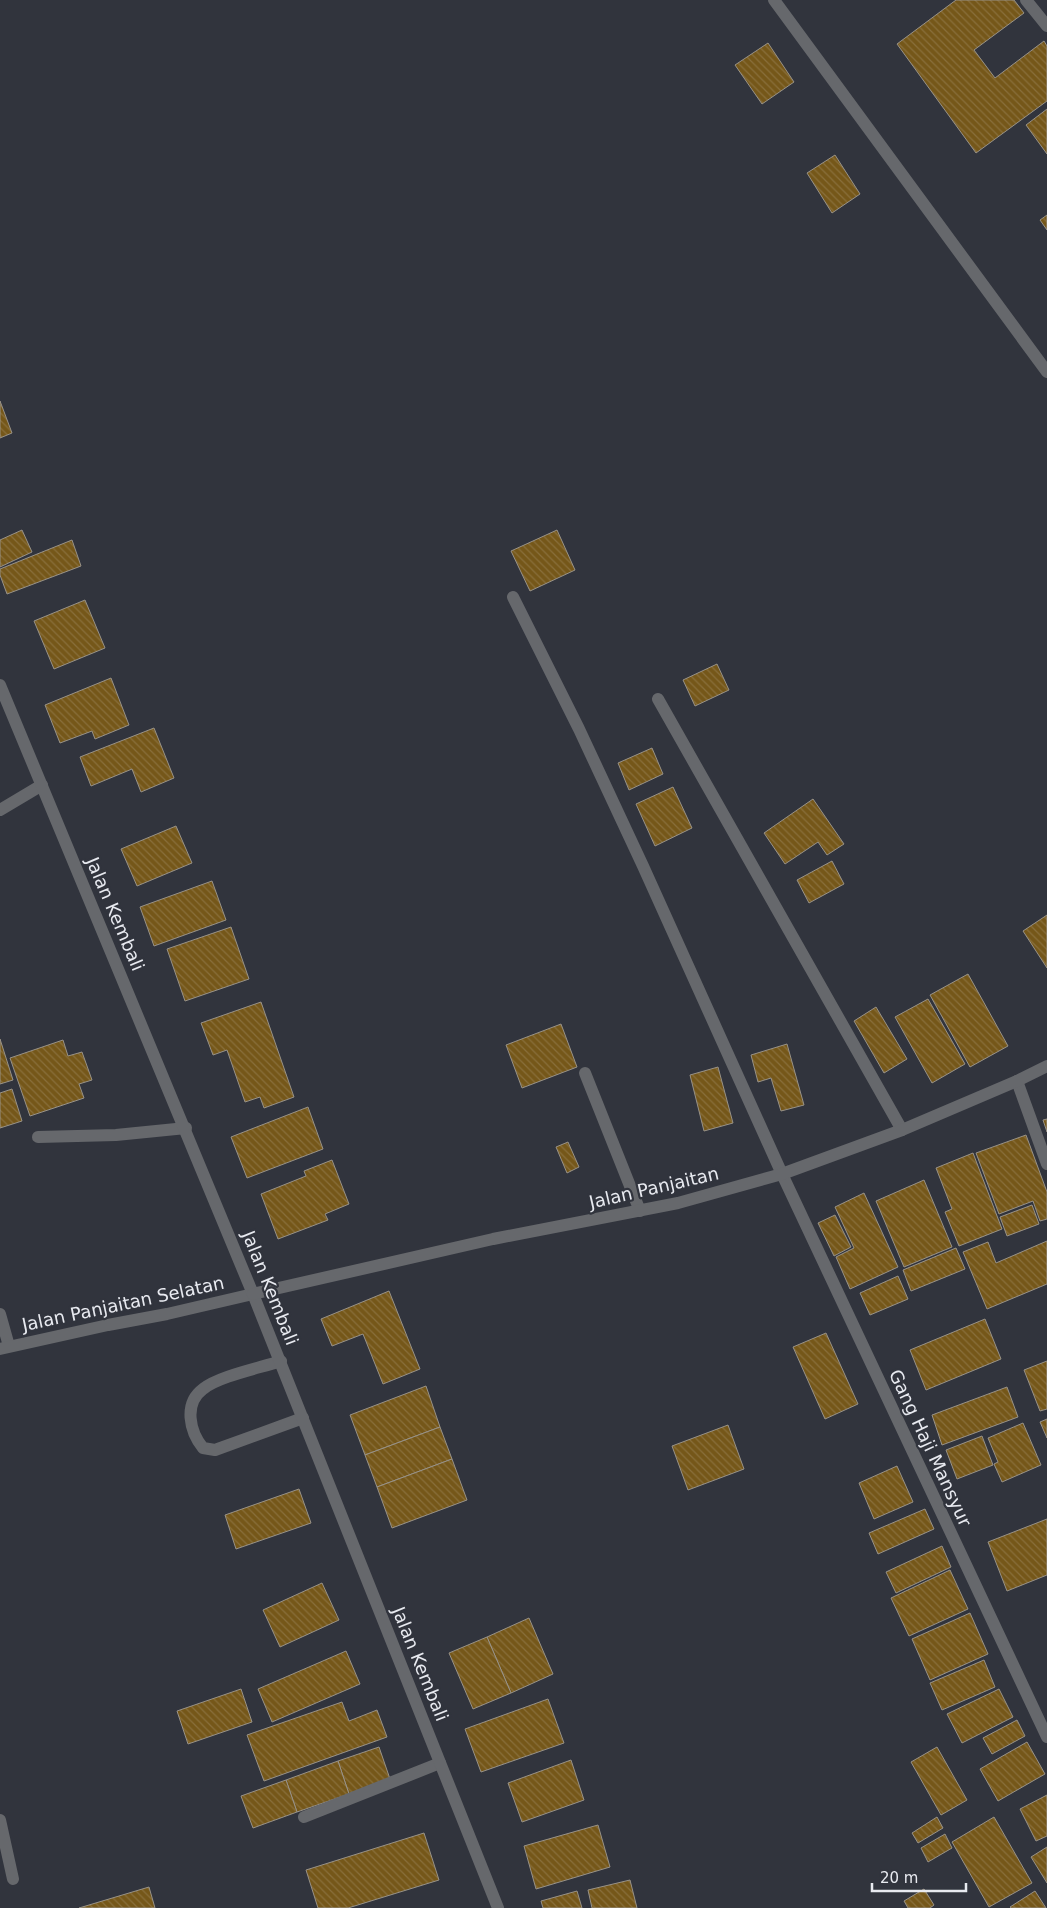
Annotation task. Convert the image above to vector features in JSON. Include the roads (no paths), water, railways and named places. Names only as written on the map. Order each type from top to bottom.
[{"type":"street","points":[[774,0],[1047,372]]},
{"type":"street","points":[[1026,0],[1047,26]]},
{"type":"street","name":"Gang Haji Mansyur","points":[[513,596],[579,729],[782,1174],[1047,1737]]},
{"type":"street","name":"Jalan Kembali","points":[[0,685],[3,702],[42,785],[254,1294],[498,1908]]},
{"type":"street","points":[[658,699],[902,1130]]},
{"type":"street","points":[[0,810],[42,785]]},
{"type":"street","name":"Jalan Panjaitan","points":[[254,1294],[493,1239],[678,1203],[782,1174],[902,1130],[1017,1081],[1047,1066]]},
{"type":"street","points":[[585,1072],[640,1211]]},
{"type":"street","points":[[1017,1081],[1047,1164]]},
{"type":"street","points":[[38,1137],[116,1134],[186,1128]]},
{"type":"street","name":"Jalan Panjaitan Selatan","points":[[5,1347],[254,1294]]},
{"type":"street","points":[[0,1314],[5,1347]]},
{"type":"street","points":[[281,1361],[218,1381],[202,1389],[192,1404],[190,1420],[196,1440],[203,1448],[216,1450],[303,1418]]},
{"type":"street","points":[[304,1817],[440,1763]]},
{"type":"street","points":[[0,1820],[13,1879]]}]
